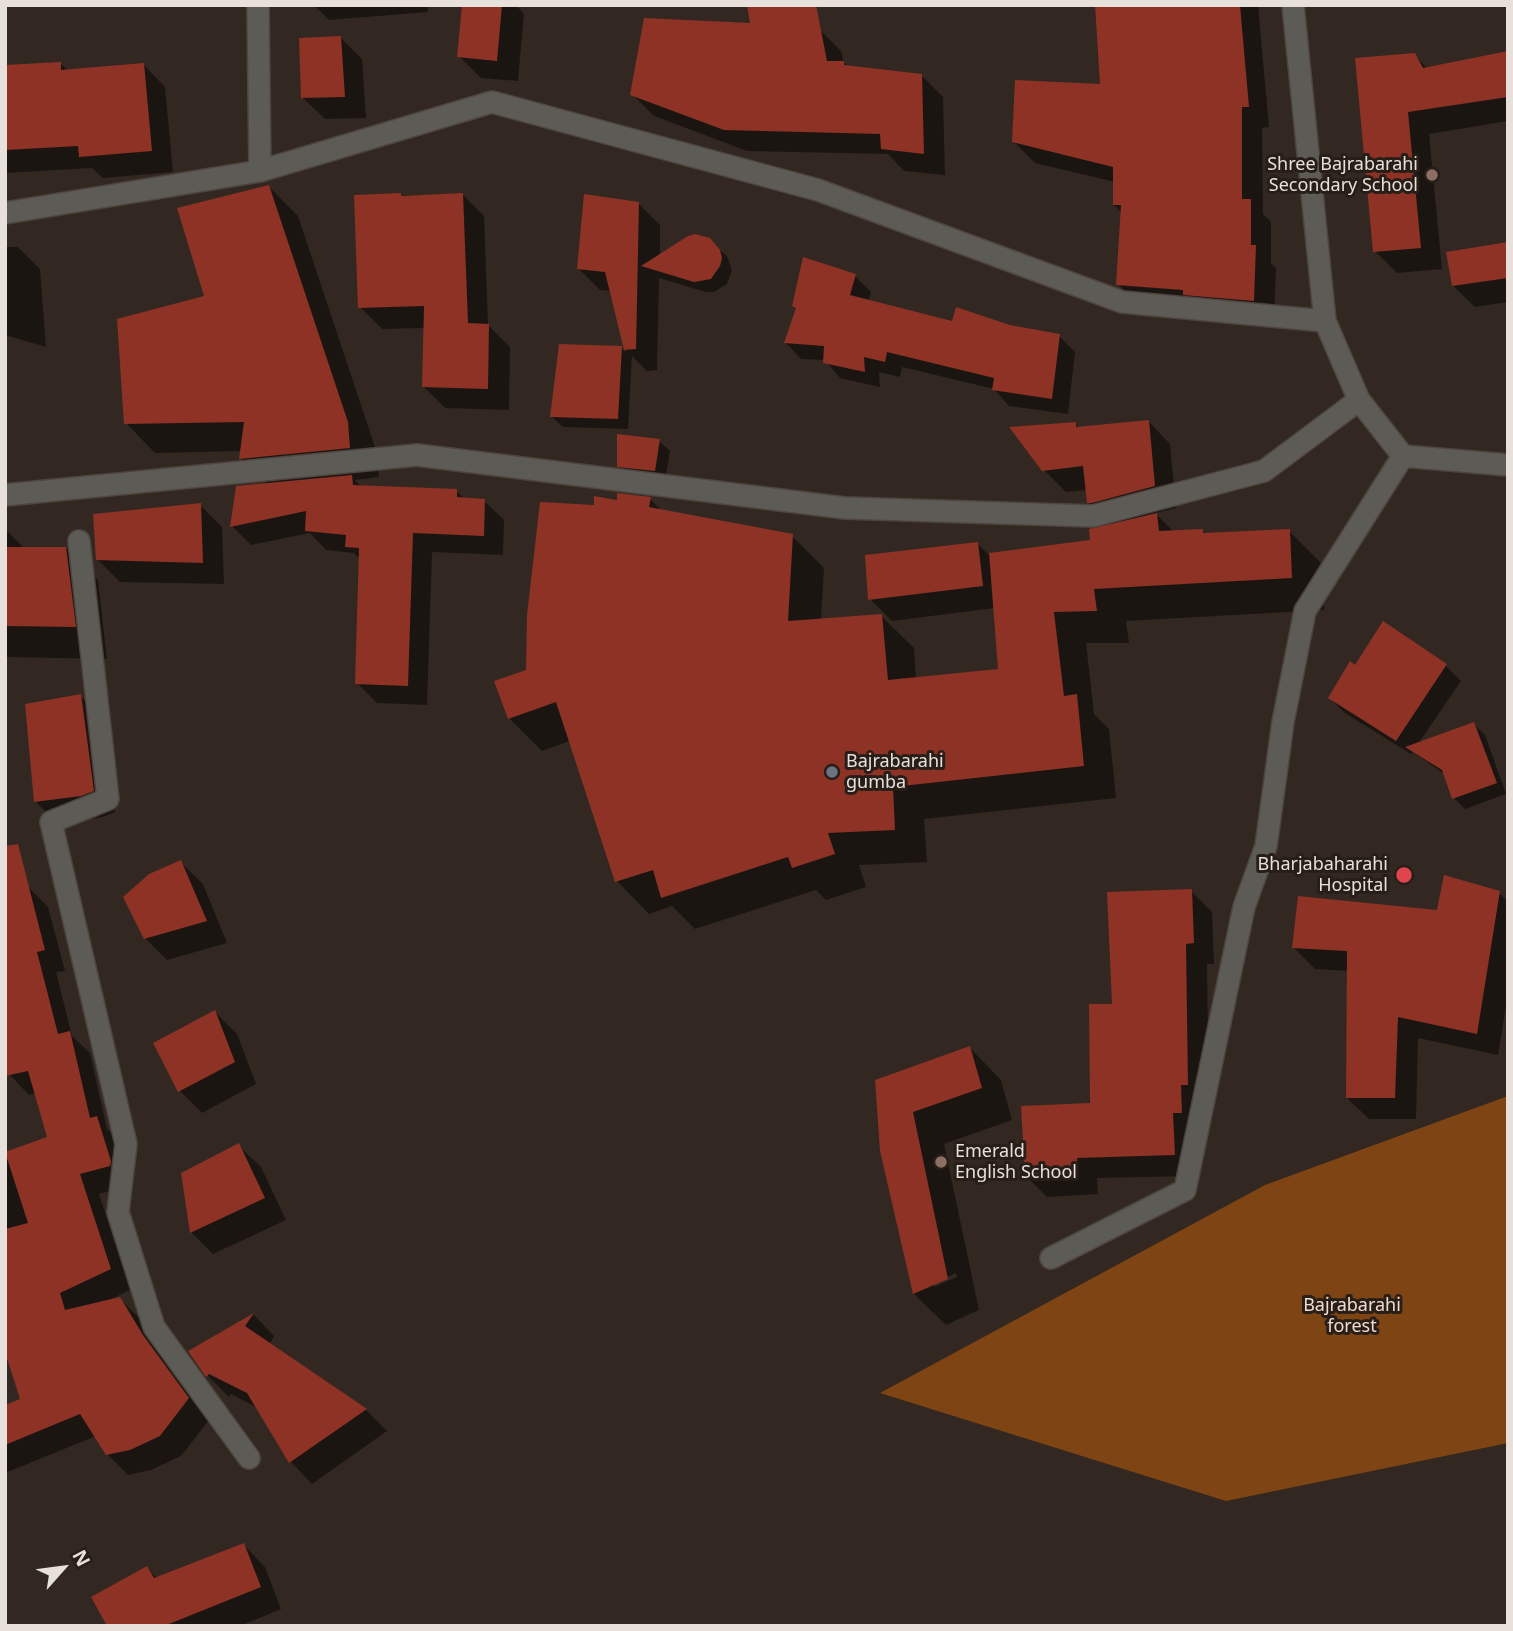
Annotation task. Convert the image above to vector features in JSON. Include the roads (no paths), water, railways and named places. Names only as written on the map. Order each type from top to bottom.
[{"type":"street","points":[[258,5],[260,171]]},
{"type":"street","points":[[1293,5],[1325,321],[1359,400],[1403,456],[1508,465]]},
{"type":"street","points":[[5,213],[260,171],[492,102],[818,190],[1122,302],[1325,321]]},
{"type":"street","points":[[5,495],[417,455],[845,508],[1093,516],[1264,471],[1359,400]]},
{"type":"street","points":[[1051,1258],[1185,1190],[1244,907],[1266,846],[1283,722],[1305,611],[1403,456]]},
{"type":"street","points":[[79,541],[108,799],[51,822],[126,1143],[118,1212],[154,1327],[248,1458]]},
{"type":"place","name":"Shree Bajrabarahi Secondary School","points":[[1432,175]]},
{"type":"place","name":"Bajrabarahi gumba","points":[[832,772]]},
{"type":"place","name":"Bharjabaharahi Hospital","points":[[1404,875]]},
{"type":"place","name":"Emerald English School","points":[[941,1162]]},
{"type":"park label","name":"Bajrabarahi forest","points":[[1352,1316]]}]
